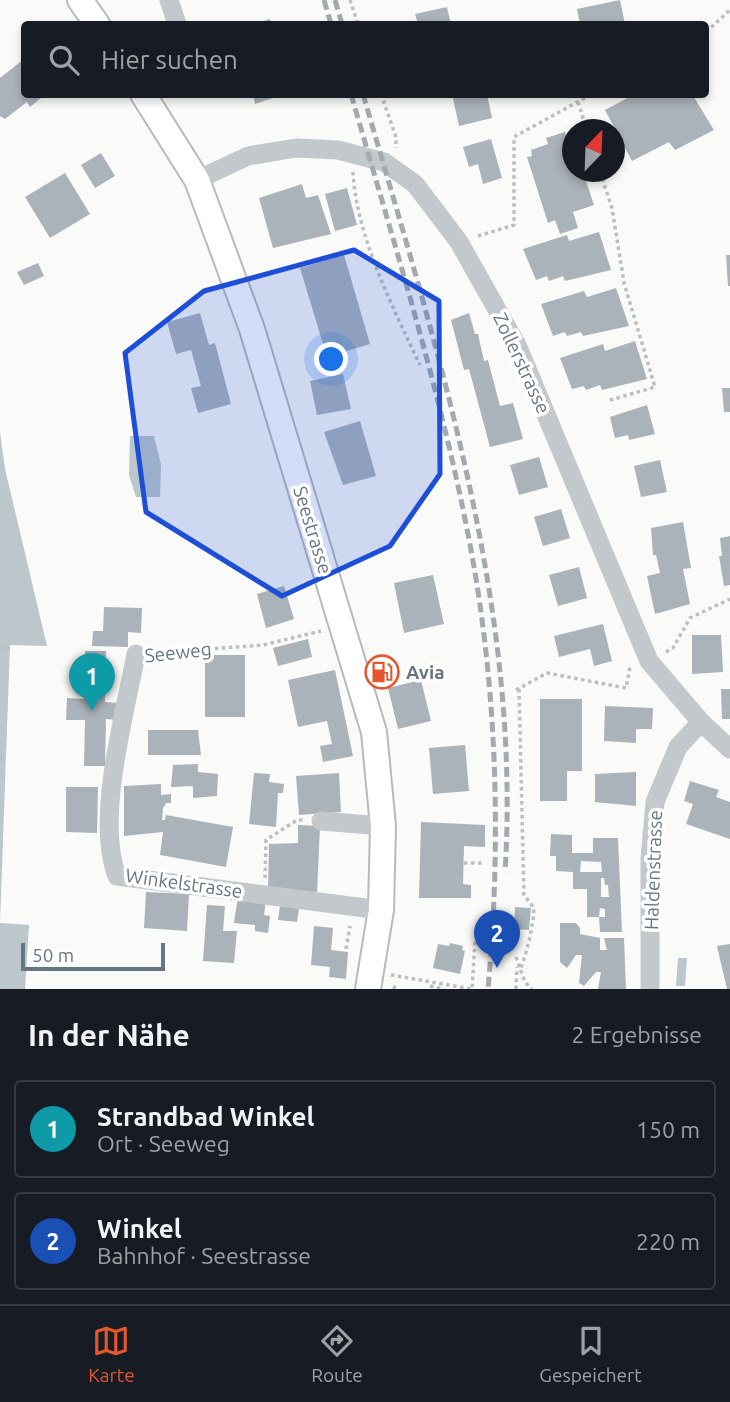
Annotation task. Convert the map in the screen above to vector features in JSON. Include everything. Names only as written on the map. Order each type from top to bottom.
[{"type":"main road","points":[[80,0],[95,21]]},
{"type":"main road","name":"Seestrasse","points":[[146,98],[197,180],[252,329],[374,732],[383,826],[381,910],[370,980]]},
{"type":"street","points":[[169,0],[176,21]]},
{"type":"street","name":"Zollerstrasse","points":[[197,180],[248,156],[296,148],[352,152],[384,162],[415,184],[459,242],[517,345],[649,661],[701,722],[730,749]]},
{"type":"street","name":"Seeweg","points":[[113,778],[136,654]]},
{"type":"street","name":"Haldenstrasse","points":[[650,989],[650,859],[654,802],[678,747],[701,722]]},
{"type":"street","name":"Winkelstrasse","points":[[113,778],[110,856],[117,876],[381,910]]},
{"type":"street","points":[[321,821],[383,826]]},
{"type":"path","points":[[350,0],[357,21]]},
{"type":"path","points":[[709,28],[730,10]]},
{"type":"path","points":[[383,98],[396,137],[397,171]]},
{"type":"path","points":[[459,242],[514,225],[514,136],[585,98]]},
{"type":"path","points":[[578,102],[583,119]]},
{"type":"path","points":[[352,152],[354,188],[380,281],[420,365]]},
{"type":"path","points":[[603,182],[612,208],[624,282],[655,387],[607,401]]},
{"type":"path","points":[[520,971],[525,945],[533,933],[534,908],[524,895],[517,690],[547,673],[626,688],[630,667],[649,661],[673,648],[690,618],[730,599]]},
{"type":"path","name":"Seeweg","points":[[136,654],[263,645],[342,626]]},
{"type":"path","points":[[0,648],[10,648]]},
{"type":"path","points":[[0,757],[7,757]]},
{"type":"path","name":"Winkelstrasse","points":[[264,895],[266,840],[297,820],[321,821]]},
{"type":"path","points":[[464,863],[483,863]]},
{"type":"path","points":[[346,949],[352,906]]},
{"type":"path","points":[[370,980],[472,989],[475,941],[480,942]]},
{"type":"path","points":[[516,957],[520,971],[532,989]]},
{"type":"path","points":[[516,989],[518,964]]},
{"type":"path","points":[[394,989],[396,982]]},
{"type":"path","points":[[430,986],[444,989]]},
{"type":"highlighted area","points":[[354,250],[439,301],[440,474],[390,546],[282,596],[146,512],[125,353],[204,291]]},
{"type":"shaded area","points":[[0,432],[5,469],[47,646],[10,645],[0,923]]},
{"type":"shaded area","points":[[130,436],[154,436],[161,465],[160,497],[136,497],[129,475]]},
{"type":"shaded area","points":[[0,923],[29,925],[25,989],[0,989]]},
{"type":"shaded area","points":[[678,958],[687,958],[685,986],[676,986]]},
{"type":"building","points":[[620,0],[624,21],[579,21],[577,9]]},
{"type":"building","points":[[447,7],[450,21],[417,21],[415,14]]},
{"type":"building","points":[[21,61],[21,98],[41,98],[30,107],[27,102],[5,119],[0,116],[0,78]]},
{"type":"building","points":[[254,98],[273,98],[255,104]]},
{"type":"building","points":[[453,98],[488,98],[492,118],[459,126]]},
{"type":"building","points":[[628,98],[694,98],[714,130],[675,150],[669,142],[632,161],[625,148],[625,119],[610,119],[605,110]]},
{"type":"building","points":[[562,133],[562,182],[586,182],[594,205],[573,212],[578,228],[560,234],[555,220],[548,223],[527,157],[532,156],[531,150],[548,144],[546,138]]},
{"type":"building","points":[[491,139],[502,178],[483,184],[478,164],[469,167],[463,147]]},
{"type":"building","points":[[101,153],[115,176],[95,188],[81,165]]},
{"type":"building","points":[[65,173],[90,214],[50,238],[25,197]]},
{"type":"building","points":[[302,184],[306,198],[318,195],[331,234],[273,248],[259,198]]},
{"type":"building","points":[[347,188],[357,225],[335,231],[325,194]]},
{"type":"building","points":[[599,232],[611,270],[565,281],[563,276],[549,281],[547,276],[536,280],[523,249],[567,235],[569,241]]},
{"type":"building","points":[[344,255],[370,344],[327,357],[300,268]]},
{"type":"building","points":[[726,255],[730,255],[730,286],[728,286]]},
{"type":"building","points":[[38,263],[44,276],[24,285],[17,272]]},
{"type":"building","points":[[616,288],[629,326],[583,336],[581,332],[567,336],[565,332],[553,336],[541,304],[584,291],[587,297]]},
{"type":"building","points":[[200,313],[209,345],[215,343],[231,404],[198,413],[191,388],[201,386],[191,350],[176,354],[167,322]]},
{"type":"building","points":[[469,313],[475,334],[478,334],[484,361],[488,360],[500,406],[513,403],[523,439],[490,447],[469,369],[464,370],[451,320]]},
{"type":"building","points":[[635,341],[647,379],[602,390],[600,385],[586,390],[584,386],[572,389],[560,358],[603,344],[605,351]]},
{"type":"building","points":[[343,374],[351,409],[317,415],[310,381]]},
{"type":"building","points":[[722,388],[730,388],[730,412],[724,412]]},
{"type":"building","points":[[647,405],[655,434],[629,440],[628,435],[615,438],[610,417]]},
{"type":"building","points":[[360,421],[376,476],[343,485],[324,432]]},
{"type":"building","points":[[539,457],[548,487],[519,495],[510,465]]},
{"type":"building","points":[[660,460],[667,492],[641,497],[634,466]]},
{"type":"building","points":[[561,509],[570,538],[543,546],[534,517]]},
{"type":"building","points":[[683,522],[691,568],[683,569],[690,604],[655,614],[647,576],[660,573],[656,555],[653,555],[651,528]]},
{"type":"building","points":[[730,536],[730,585],[724,586],[719,556],[722,556],[720,538]]},
{"type":"building","points":[[579,567],[587,598],[558,606],[549,575]]},
{"type":"building","points":[[433,575],[444,624],[404,633],[394,583]]},
{"type":"building","points":[[284,586],[294,619],[266,628],[257,594]]},
{"type":"building","points":[[104,607],[142,608],[141,633],[128,632],[128,647],[92,646],[93,631],[103,631]]},
{"type":"building","points":[[603,624],[612,661],[594,666],[590,649],[559,657],[554,636]]},
{"type":"building","points":[[692,635],[721,635],[723,672],[692,674]]},
{"type":"building","points":[[308,639],[312,657],[278,666],[273,648]]},
{"type":"building","points":[[85,651],[106,651],[105,702],[118,703],[117,720],[106,719],[105,766],[84,766],[85,720],[66,720],[67,698],[84,699]]},
{"type":"building","points":[[205,655],[245,655],[245,717],[205,717]]},
{"type":"building","points":[[388,662],[392,681],[379,684],[374,665]]},
{"type":"building","points":[[335,670],[353,756],[323,762],[320,746],[332,744],[327,721],[298,727],[288,680]]},
{"type":"building","points":[[421,680],[431,721],[398,729],[388,688]]},
{"type":"building","points":[[721,689],[730,689],[730,719],[722,719]]},
{"type":"building","points":[[540,699],[582,699],[582,771],[567,771],[567,801],[540,801]]},
{"type":"building","points":[[605,706],[653,708],[652,729],[636,729],[636,743],[604,741]]},
{"type":"building","points":[[148,730],[198,730],[201,755],[148,755]]},
{"type":"building","points":[[465,745],[469,791],[433,794],[429,748]]},
{"type":"building","points":[[198,764],[198,772],[218,774],[217,796],[193,798],[193,786],[171,787],[173,765]]},
{"type":"building","points":[[636,772],[636,806],[595,802],[595,774]]},
{"type":"building","points":[[254,773],[270,774],[269,782],[284,784],[283,793],[278,793],[276,827],[249,824]]},
{"type":"building","points":[[339,773],[341,812],[299,815],[296,776]]},
{"type":"building","points":[[690,781],[719,790],[716,797],[730,802],[730,839],[686,824],[693,804],[684,801]]},
{"type":"building","points":[[161,784],[161,795],[171,794],[171,803],[166,803],[163,808],[162,820],[165,820],[166,815],[233,827],[226,867],[160,855],[163,832],[124,836],[124,786]]},
{"type":"building","points":[[66,787],[98,787],[97,833],[66,832]]},
{"type":"building","points":[[421,822],[485,825],[485,847],[464,846],[463,884],[471,885],[471,898],[419,898]]},
{"type":"building","points":[[298,825],[320,826],[317,894],[268,892],[269,844],[298,843]]},
{"type":"building","points":[[551,834],[572,835],[572,853],[593,853],[593,838],[618,838],[622,932],[600,932],[599,917],[587,917],[587,889],[573,889],[573,872],[556,871],[556,856],[550,856]],"holes":[[[581,861],[601,862],[602,872],[580,872]],[[601,878],[604,878],[605,885],[608,885],[609,897],[601,897]],[[600,908],[605,909],[605,917],[599,917]]]},
{"type":"building","points":[[146,892],[189,894],[187,931],[144,928]]},
{"type":"building","points":[[238,896],[266,899],[264,915],[270,916],[268,933],[255,931],[255,925],[234,923]]},
{"type":"building","points":[[207,905],[225,906],[223,931],[237,931],[234,963],[203,961]]},
{"type":"building","points":[[280,906],[299,908],[297,922],[278,920]]},
{"type":"building","points":[[515,907],[531,908],[529,930],[514,929]]},
{"type":"building","points":[[560,923],[576,923],[580,934],[600,938],[600,950],[607,950],[604,938],[624,938],[626,989],[598,989],[601,972],[596,972],[584,986],[579,983],[582,955],[576,955],[567,968],[560,962]]},
{"type":"building","points":[[314,926],[333,928],[331,950],[348,952],[346,979],[329,977],[330,967],[311,965]]},
{"type":"building","points":[[450,943],[463,946],[462,950],[465,951],[460,974],[433,968],[438,944],[449,946]]},
{"type":"building","points":[[730,944],[730,989],[727,989],[717,946]]},
{"type":"railway","points":[[324,0],[330,21]]},
{"type":"railway","points":[[335,0],[341,21]]},
{"type":"railway","points":[[352,98],[442,416],[476,581],[494,756],[495,873],[488,989]]},
{"type":"railway","points":[[364,98],[444,381],[468,478],[487,576],[500,674],[507,773],[505,872]]},
{"type":"place","name":"Avia","points":[[382,672]]},
{"type":"place","name":"Strandbad Winkel","points":[[92,711]]},
{"type":"place","name":"Winkel","points":[[497,968]]}]
